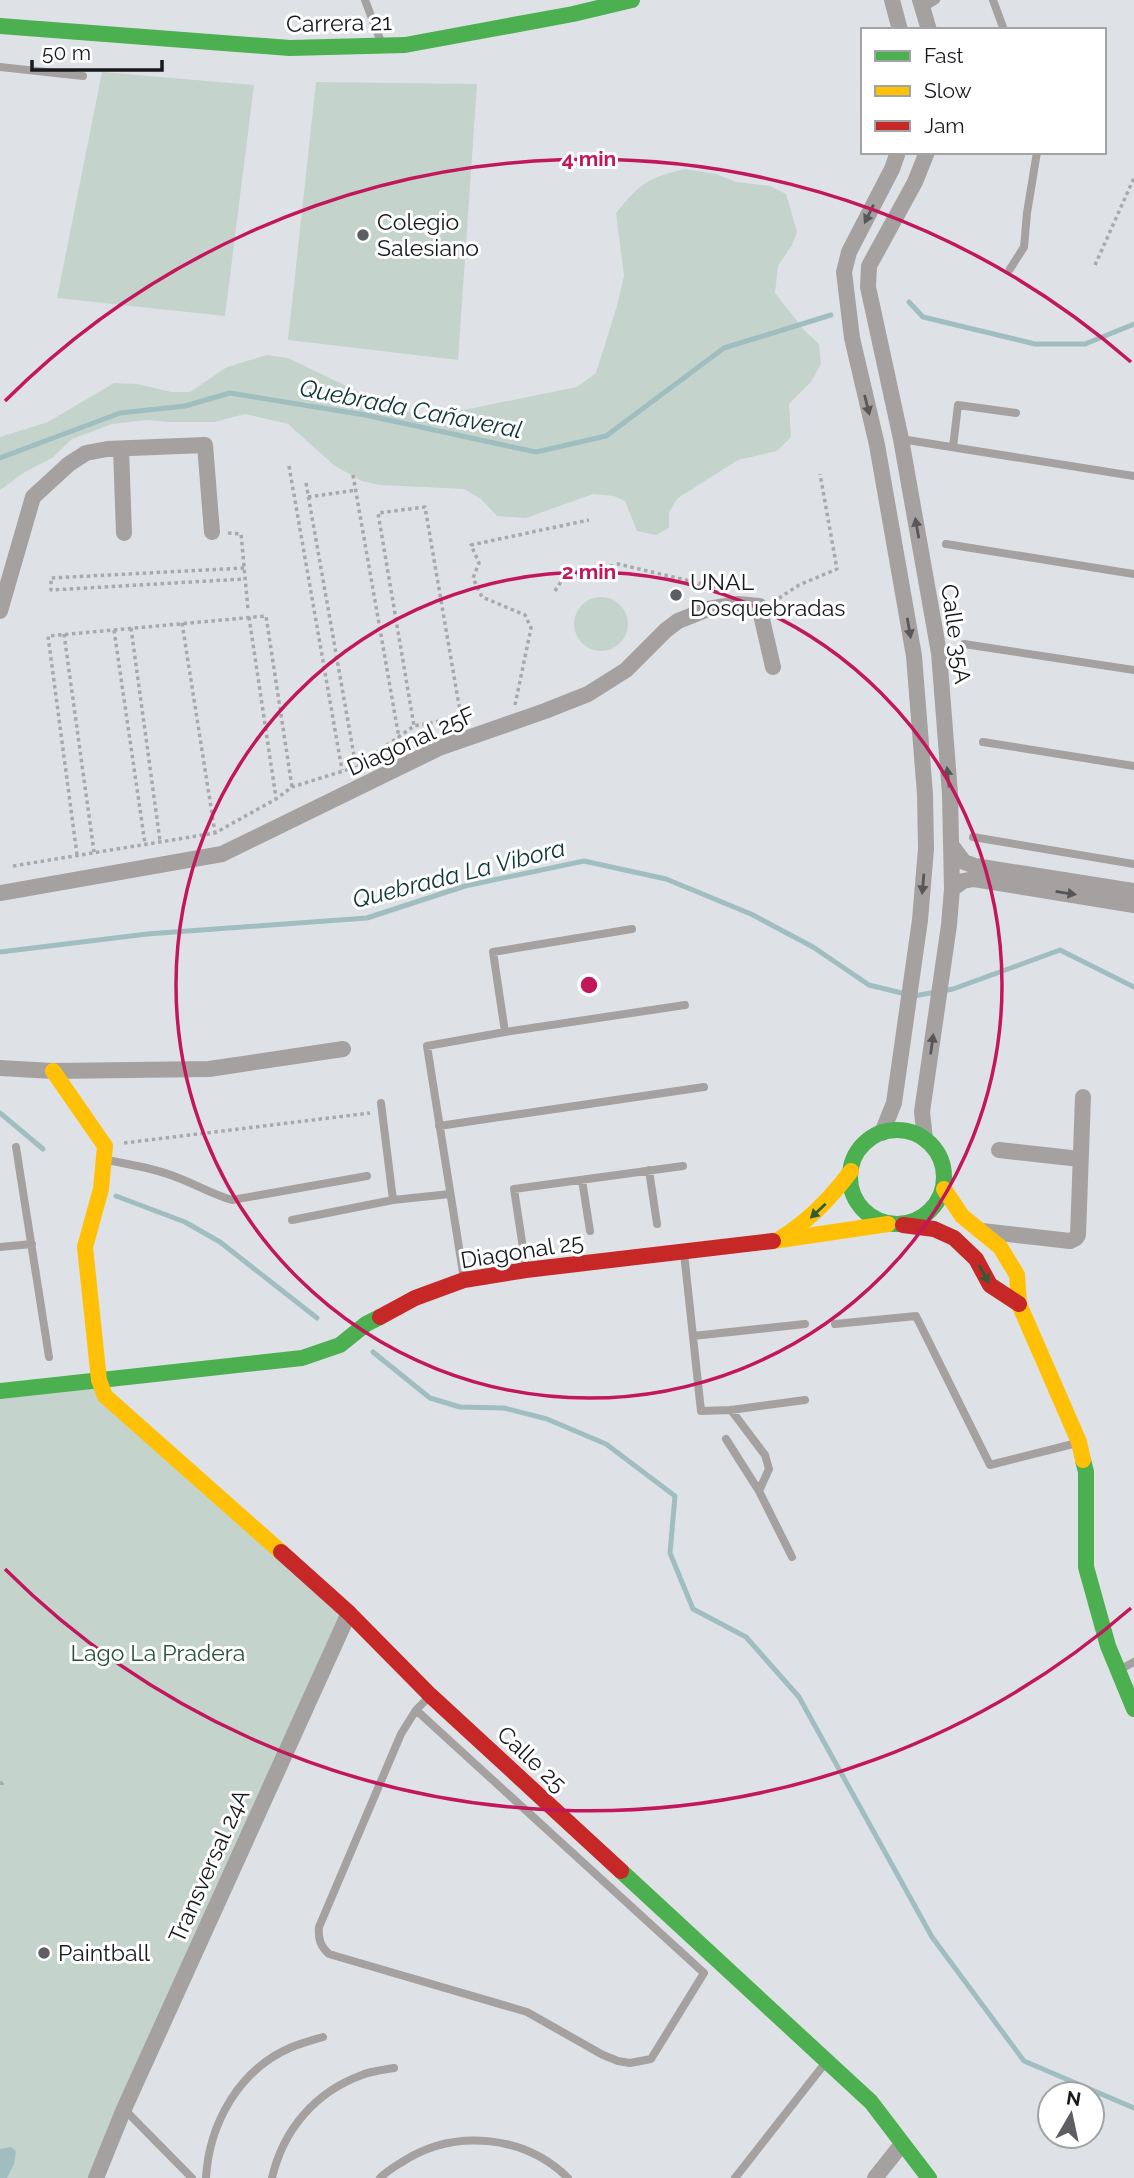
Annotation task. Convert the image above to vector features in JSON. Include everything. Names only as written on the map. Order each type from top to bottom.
[{"type":"street","points":[[892,0],[899,24],[926,3]]},
{"type":"street","name":"Carrera 21","points":[[0,26],[290,48],[405,45],[570,7],[626,1]]},
{"type":"street","points":[[926,3],[929,28]]},
{"type":"street","name":"Calle 35A","points":[[882,1133],[894,1103],[920,920],[926,849],[926,808],[914,656],[877,445],[852,338],[844,272],[849,251],[897,154]]},
{"type":"street","name":"Calle 35A","points":[[925,1139],[922,1112],[952,889],[950,794],[939,653],[901,439],[868,287],[869,266],[915,182],[926,154]]},
{"type":"street","points":[[877,445],[901,439]]},
{"type":"street","points":[[0,611],[33,497],[69,464],[86,453],[205,445],[212,532]]},
{"type":"street","points":[[121,449],[124,533]]},
{"type":"street","name":"Diagonal 25F","points":[[0,893],[222,854],[421,756],[588,694],[626,670],[678,621],[708,609],[738,604],[759,606]]},
{"type":"street","points":[[759,606],[774,667]]},
{"type":"street","points":[[952,846],[964,862],[975,866],[1134,891]]},
{"type":"street","points":[[952,889],[963,881],[974,878],[1134,905]]},
{"type":"street","points":[[0,1068],[53,1071],[209,1069],[343,1049]]},
{"type":"street","points":[[53,1071],[104,1153],[101,1189],[85,1247],[99,1380]]},
{"type":"street","points":[[934,1229],[1070,1241],[1076,1238],[1083,1097]]},
{"type":"street","points":[[897,1130],[925,1139],[942,1161],[945,1175],[944,1189],[938,1202],[916,1221],[895,1224],[874,1219],[863,1210],[850,1185],[850,1171],[861,1147],[882,1133],[897,1130]]},
{"type":"street","points":[[999,1150],[1080,1159]]},
{"type":"street","name":"Diagonal 25","points":[[776,1241],[819,1212],[850,1171]]},
{"type":"street","points":[[944,1189],[962,1216],[1000,1247],[1017,1275],[1019,1304],[1079,1443],[1086,1472],[1086,1567],[1108,1646],[1134,1709]]},
{"type":"street","name":"Diagonal 25","points":[[0,1391],[302,1358],[340,1345],[366,1324],[415,1298],[464,1280],[895,1224],[934,1229],[954,1238],[976,1259],[990,1286],[1019,1304]]},
{"type":"street","name":"Calle 25","points":[[99,1380],[105,1396],[349,1613],[430,1695],[871,2102],[929,2178]]},
{"type":"street","name":"Transversal 24A","points":[[96,2178],[124,2109],[349,1613]]},
{"type":"street","points":[[875,2178],[902,2144]]},
{"type":"lane","points":[[365,0],[382,45]]},
{"type":"lane","points":[[993,0],[1003,28]]},
{"type":"lane","points":[[0,67],[83,76]]},
{"type":"lane","points":[[1010,269],[1024,247],[1037,154]]},
{"type":"lane","points":[[953,447],[958,405],[1016,413]]},
{"type":"lane","points":[[901,439],[1134,476]]},
{"type":"lane","points":[[946,544],[1134,574]]},
{"type":"lane","points":[[964,644],[1134,670]]},
{"type":"lane","points":[[983,742],[1134,766]]},
{"type":"lane","points":[[973,837],[1134,864]]},
{"type":"lane","points":[[505,1032],[493,952],[632,929]]},
{"type":"lane","points":[[464,1280],[428,1046],[685,1005]]},
{"type":"lane","points":[[439,1126],[704,1087]]},
{"type":"lane","points":[[380,1103],[393,1200]]},
{"type":"lane","points":[[16,1147],[49,1357]]},
{"type":"lane","points":[[104,1153],[180,1178],[212,1195],[232,1200],[367,1176]]},
{"type":"lane","points":[[526,1270],[514,1189],[683,1166]]},
{"type":"lane","points":[[649,1170],[657,1224]]},
{"type":"lane","points":[[582,1180],[590,1231]]},
{"type":"lane","points":[[292,1220],[393,1200],[450,1194]]},
{"type":"lane","points":[[0,1247],[32,1244]]},
{"type":"lane","points":[[684,1252],[701,1411],[731,1410],[805,1400]]},
{"type":"lane","points":[[835,1324],[916,1317],[990,1465],[1079,1443]]},
{"type":"lane","points":[[693,1336],[805,1324]]},
{"type":"lane","points":[[731,1410],[765,1455],[769,1469],[759,1491]]},
{"type":"lane","points":[[726,1439],[759,1491],[792,1557]]},
{"type":"lane","points":[[1118,1670],[1134,1662]]},
{"type":"lane","points":[[416,1710],[704,1973],[651,2059],[630,2063],[618,2061],[527,2012],[329,1954],[324,1950],[318,1936],[319,1927],[401,1734],[416,1710],[430,1695]]},
{"type":"lane","points":[[206,2178],[207,2157],[217,2123],[235,2092],[260,2067],[290,2048],[323,2037]]},
{"type":"lane","points":[[735,2178],[826,2062]]},
{"type":"lane","points":[[272,2178],[276,2159],[290,2131],[310,2107],[335,2087],[363,2074],[394,2068]]},
{"type":"lane","points":[[124,2109],[191,2178]]},
{"type":"lane","points":[[380,2178],[416,2153],[451,2141],[488,2140],[524,2149],[556,2166],[568,2178]]},
{"type":"path","points":[[1095,265],[1134,178]]},
{"type":"path","points":[[289,466],[342,770]]},
{"type":"path","points":[[759,606],[771,604],[799,585],[836,569],[820,474]]},
{"type":"path","points":[[353,475],[400,738]]},
{"type":"path","points":[[306,483],[356,767]]},
{"type":"path","points":[[308,497],[356,490]]},
{"type":"path","points":[[13,866],[215,833],[292,787],[356,767],[414,726],[461,717],[425,507],[378,513],[414,726]]},
{"type":"path","points":[[510,724],[531,628],[525,615],[482,597],[473,578],[478,563],[471,545],[589,520]]},
{"type":"path","points":[[212,532],[241,534],[248,609]]},
{"type":"path","points":[[555,591],[562,580],[618,564],[727,589]]},
{"type":"path","points":[[244,568],[51,578],[51,590],[244,579]]},
{"type":"path","points":[[192,570],[192,582]]},
{"type":"path","points":[[149,573],[150,584]]},
{"type":"path","points":[[107,575],[108,586]]},
{"type":"path","points":[[77,855],[48,636],[266,616],[292,787]]},
{"type":"path","points":[[248,617],[276,799]]},
{"type":"path","points":[[182,623],[215,833]]},
{"type":"path","points":[[131,628],[160,842]]},
{"type":"path","points":[[114,629],[145,844]]},
{"type":"path","points":[[64,634],[94,852]]},
{"type":"path","points":[[104,1153],[371,1113]]},
{"type":"green space","points":[[102,72],[254,85],[225,316],[57,298]]},
{"type":"green space","points":[[316,82],[477,84],[458,360],[288,340]]},
{"type":"green space","points":[[685,169],[716,174],[736,182],[770,186],[786,194],[797,232],[778,266],[775,293],[804,330],[819,344],[821,364],[811,382],[789,404],[791,437],[777,451],[738,460],[678,498],[669,512],[669,528],[656,535],[637,531],[625,501],[614,496],[593,494],[526,518],[497,516],[481,499],[464,489],[380,485],[362,481],[335,466],[288,424],[245,414],[214,422],[147,420],[112,424],[72,439],[52,458],[25,472],[0,490],[0,437],[48,422],[114,383],[137,384],[171,392],[190,392],[227,367],[267,355],[288,358],[396,410],[434,416],[577,387],[596,373],[624,276],[616,213],[646,183],[662,175]]},
{"type":"green space","points":[[606,597],[616,601],[624,609],[628,624],[624,639],[616,647],[596,651],[586,647],[578,639],[574,619],[578,609],[586,601]]},
{"type":"green space","name":"Lago La Pradera","points":[[99,1380],[349,1613],[96,2178],[0,2178],[0,1391]]},
{"type":"water","points":[[11,2147],[16,2151],[14,2164],[7,2178],[0,2178],[0,2149]]},
{"type":"waterway","name":"Quebrada Cañaveral","points":[[909,302],[923,317],[1035,344],[1085,344],[1134,324]]},
{"type":"waterway","name":"Quebrada Cañaveral","points":[[0,458],[120,413],[185,406],[230,393],[365,415],[536,452],[606,436],[724,348],[831,315]]},
{"type":"waterway","name":"Quebrada La Vibora","points":[[0,952],[147,934],[367,918],[465,886],[584,861],[666,879],[751,914],[813,947],[869,985],[914,996],[953,989],[1060,950],[1134,987]]},
{"type":"waterway","points":[[0,1113],[43,1149]]},
{"type":"waterway","points":[[116,1196],[185,1222],[220,1242],[317,1318]]},
{"type":"waterway","points":[[373,1352],[430,1398],[460,1407],[504,1408],[547,1419],[606,1444],[675,1496],[670,1553],[693,1609],[746,1637],[799,1697],[932,1937],[1024,2061],[1134,2108]]},
{"type":"traffic: fast","points":[[0,26],[290,48],[405,45],[573,14],[632,0]]},
{"type":"traffic: fast","points":[[897,1130],[915,1134],[930,1144],[940,1159],[944,1177],[940,1195],[930,1210],[915,1220],[897,1224],[879,1220],[864,1210],[854,1195],[850,1177],[854,1159],[864,1144],[879,1134],[897,1130]]},
{"type":"traffic: fast","points":[[0,1391],[302,1358],[340,1345],[366,1324],[380,1317]]},
{"type":"traffic: fast","points":[[1083,1460],[1086,1472],[1086,1567],[1108,1646],[1134,1709]]},
{"type":"traffic: fast","points":[[621,1871],[871,2102],[929,2178]]},
{"type":"traffic: slow","points":[[53,1071],[105,1146],[101,1189],[85,1247],[99,1380],[105,1396],[281,1552]]},
{"type":"traffic: slow","points":[[781,1238],[819,1208],[851,1171]]},
{"type":"traffic: slow","points":[[944,1189],[962,1216],[1000,1247],[1017,1275],[1019,1304],[1079,1442],[1083,1460]]},
{"type":"traffic: slow","points":[[773,1241],[888,1224]]},
{"type":"traffic: jam","points":[[903,1225],[934,1229],[954,1238],[976,1259],[990,1285],[1019,1304]]},
{"type":"traffic: jam","points":[[380,1317],[415,1298],[464,1280],[526,1270],[773,1241]]},
{"type":"traffic: jam","points":[[281,1552],[349,1613],[430,1695],[621,1871]]},
{"type":"place","name":"Colegio Salesiano","points":[[363,235]]},
{"type":"place","name":"UNAL Dosquebradas","points":[[676,595]]},
{"type":"place","name":"Paintball","points":[[44,1953]]}]
